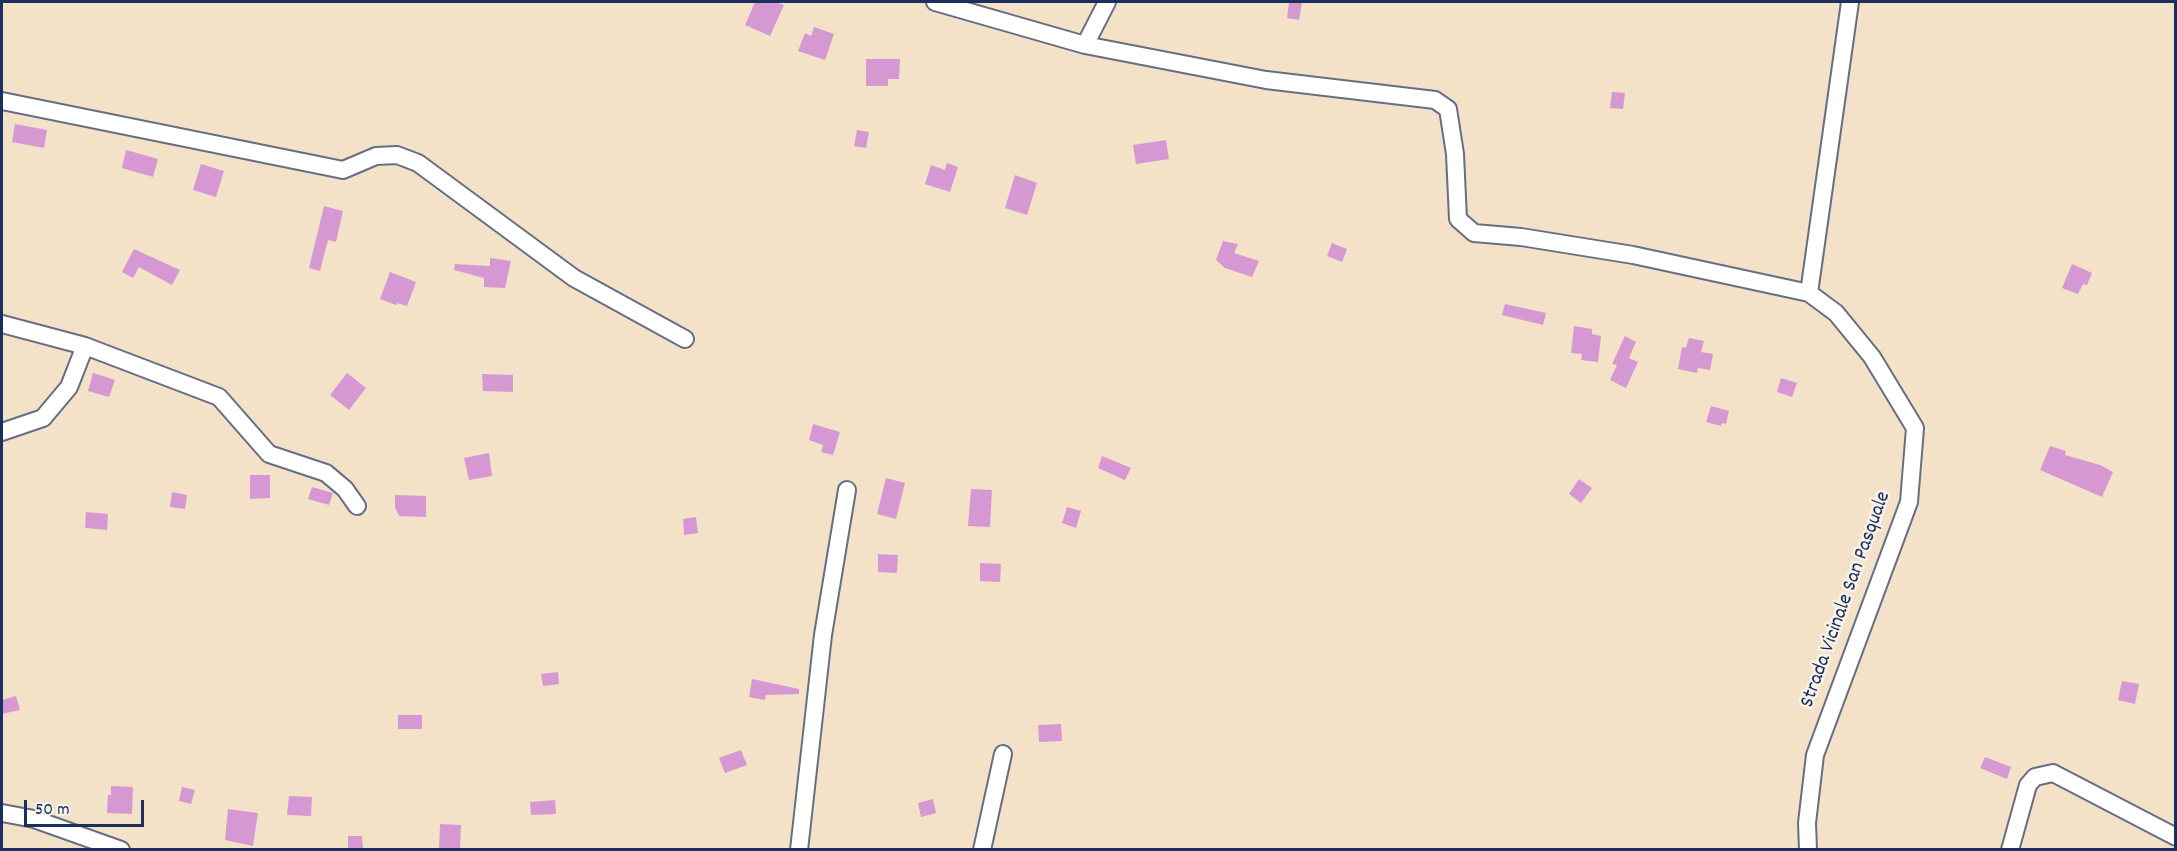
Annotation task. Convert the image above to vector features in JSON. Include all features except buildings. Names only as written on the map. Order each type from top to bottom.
[{"type":"street","points":[[935,2],[1085,45],[1266,80],[1435,100],[1448,109],[1455,154],[1458,219],[1474,233],[1521,237],[1633,255],[1809,293],[1850,2]]},
{"type":"street","points":[[1085,45],[1107,2]]},
{"type":"street","points":[[2,101],[343,170],[376,156],[397,155],[418,163],[574,278],[685,339]]},
{"type":"street","name":"Strada Vicinale San Pasquale","points":[[1808,849],[1807,823],[1815,755],[1909,502],[1915,428],[1872,357],[1836,313],[1809,293]]},
{"type":"street","points":[[2,324],[85,346],[219,397],[269,454],[326,473],[345,489],[357,506]]},
{"type":"street","points":[[2,432],[43,418],[69,387],[85,346]]},
{"type":"street","points":[[799,849],[823,635],[847,490]]},
{"type":"street","points":[[982,849],[1003,754]]},
{"type":"street","points":[[2010,849],[2028,785],[2035,777],[2053,773],[2175,837]]},
{"type":"street","points":[[2,813],[34,819],[121,849]]}]
